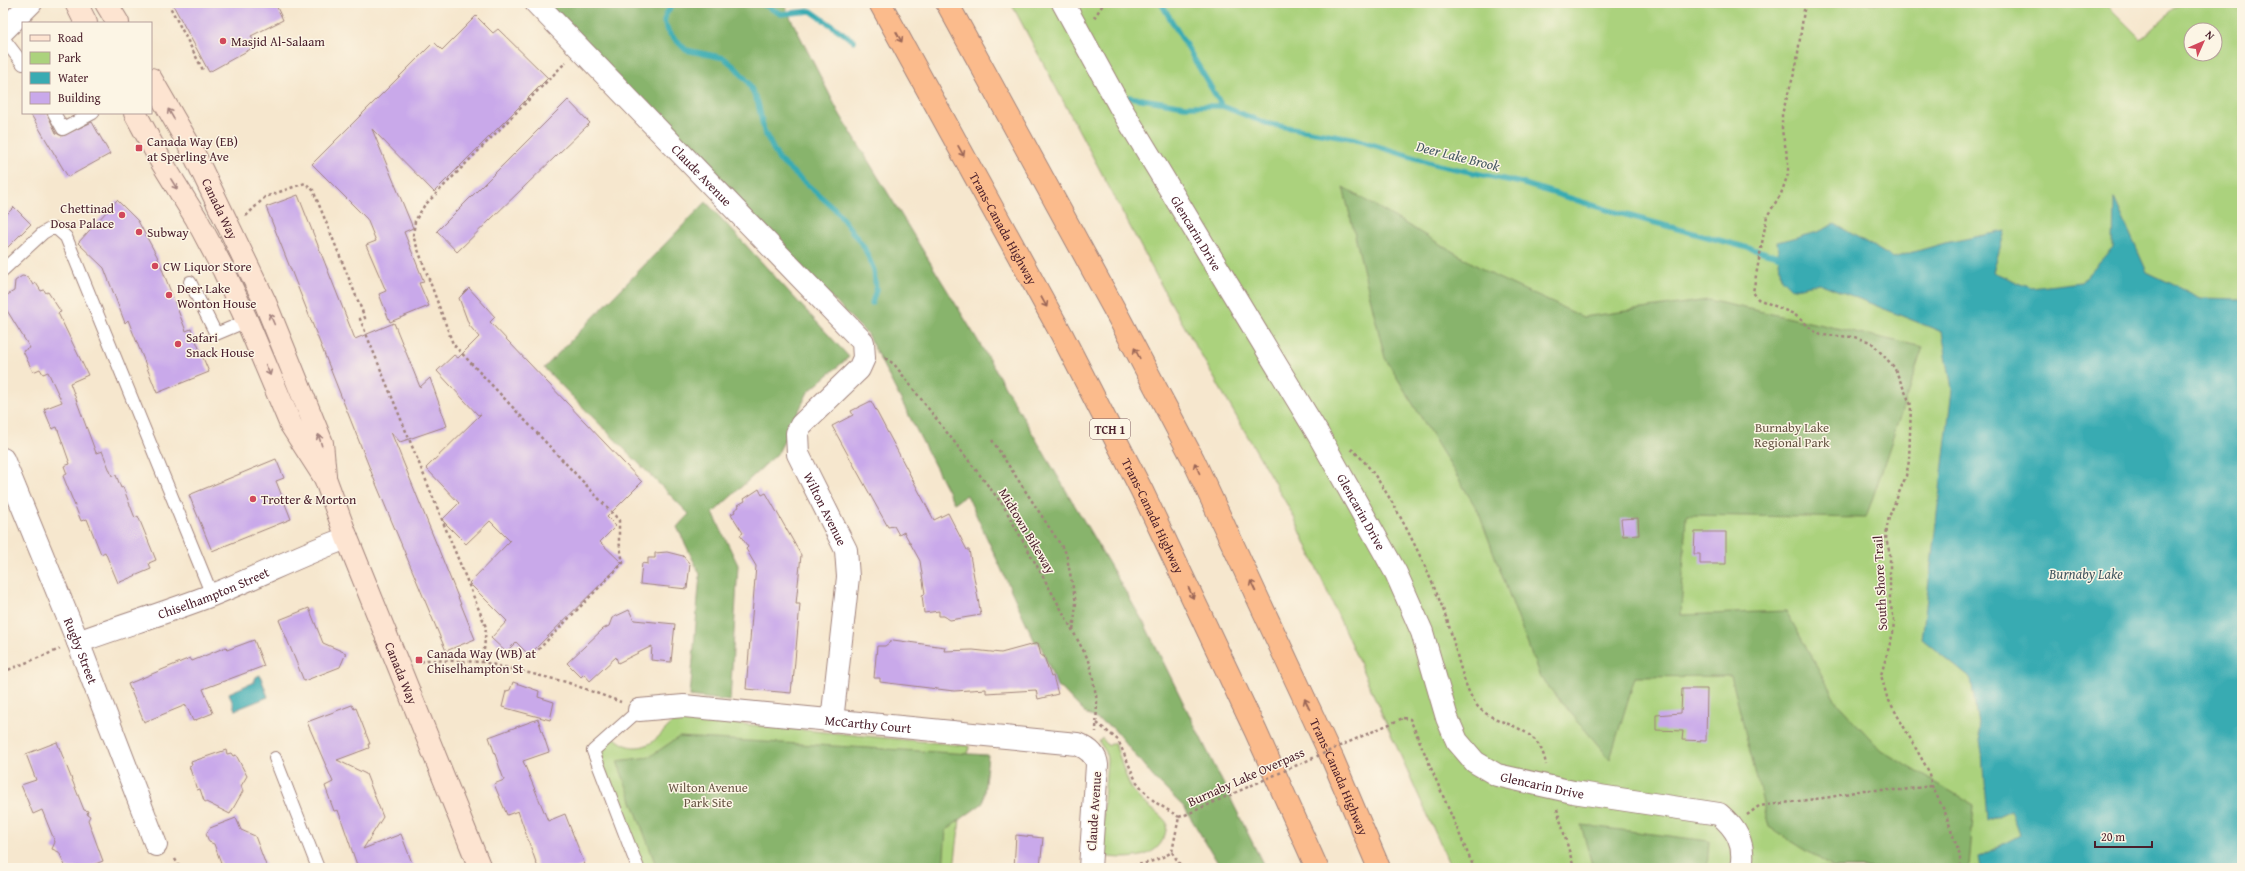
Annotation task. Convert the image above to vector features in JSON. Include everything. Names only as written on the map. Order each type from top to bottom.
[{"type":"highway","name":"Trans-Canada Highway","points":[[880,3],[1062,335],[1142,491],[1256,732],[1317,868]]},
{"type":"highway","name":"Trans-Canada Highway","points":[[947,3],[1119,318],[1193,459],[1330,753],[1379,868]]},
{"type":"main road","points":[[76,3],[86,22]]},
{"type":"main road","points":[[106,3],[117,22]]},
{"type":"main road","name":"Canada Way","points":[[152,81],[192,150],[265,302],[322,443],[325,478]]},
{"type":"main road","name":"Canada Way","points":[[136,114],[161,161],[196,218],[247,321],[291,424],[325,478],[347,538],[480,868]]},
{"type":"street","points":[[3,31],[31,3]]},
{"type":"street","name":"Claude Avenue","points":[[536,3],[854,331],[863,342],[865,348]]},
{"type":"street","name":"Glencarin Drive","points":[[1063,3],[1118,105],[1318,434],[1396,573],[1422,632],[1447,718],[1457,741],[1475,762],[1497,775],[1573,792],[1719,814],[1732,825],[1740,837],[1743,861],[1741,868]]},
{"type":"street","name":"Wilton Avenue","points":[[832,721],[848,577],[846,550],[798,454],[797,433],[801,425],[859,369],[864,358],[865,348]]},
{"type":"street","name":"Rugby Street","points":[[3,459],[78,642],[156,845]]},
{"type":"street","name":"Chiselhampton Street","points":[[78,642],[212,595],[261,575],[312,550],[347,538]]},
{"type":"street","name":"McCarthy Court","points":[[639,710],[684,706],[1078,744],[1088,749],[1094,745]]},
{"type":"street","name":"Claude Avenue","points":[[1091,865],[1097,765],[1094,745]]},
{"type":"lane","points":[[3,38],[22,63]]},
{"type":"lane","points":[[55,114],[64,129],[91,114]]},
{"type":"lane","points":[[3,270],[47,230],[57,230],[66,237],[212,595]]},
{"type":"lane","points":[[190,282],[216,334],[247,321]]},
{"type":"lane","points":[[638,868],[593,751],[639,710]]},
{"type":"lane","points":[[275,758],[318,868]]},
{"type":"path","points":[[168,3],[204,72]]},
{"type":"path","name":"South Shore Trail","points":[[1805,3],[1796,67],[1782,114],[1782,131],[1788,167],[1781,194],[1767,216],[1754,292],[1758,299],[1794,314],[1814,331],[1821,334],[1854,337],[1871,342],[1894,367],[1911,405],[1909,461],[1906,476],[1889,517],[1887,527],[1886,539],[1890,554],[1890,603],[1894,619],[1894,633],[1881,674],[1887,697],[1928,770],[1932,786],[1945,812],[1960,856],[1960,868]]},
{"type":"path","points":[[534,654],[623,563],[619,541],[620,520],[453,344],[412,236],[415,221],[424,206],[566,62]]},
{"type":"path","points":[[245,216],[265,197],[305,183],[313,190],[365,318],[360,319],[486,627],[483,662]]},
{"type":"path","name":"Midtown Bikeway","points":[[865,348],[894,364],[1003,505],[1090,663],[1097,701],[1097,723],[1094,745]]},
{"type":"path","points":[[992,440],[1066,553],[1076,603],[1073,632]]},
{"type":"path","points":[[1347,446],[1357,454],[1376,478],[1426,568],[1446,617],[1472,698],[1481,710],[1516,726],[1534,738],[1545,755],[1547,768]]},
{"type":"path","points":[[3,672],[78,642]]},
{"type":"path","points":[[421,662],[427,660],[483,662],[566,682],[639,710]]},
{"type":"path","name":"Burnaby Lake Overpass","points":[[1179,817],[1403,718],[1410,719],[1474,868]]},
{"type":"path","points":[[1097,723],[1118,740],[1136,781],[1144,791],[1160,805],[1179,817],[1172,852],[1182,868]]},
{"type":"path","points":[[1732,825],[1759,806],[1831,797],[1864,790],[1901,790],[1932,786]]},
{"type":"path","points":[[1556,807],[1574,868]]},
{"type":"path","points":[[1091,865],[1126,867],[1144,864],[1172,852]]},
{"type":"path","points":[[175,859],[180,868]]},
{"type":"green space","points":[[545,3],[783,3],[839,113],[977,339],[1145,625],[1265,868],[1221,868],[1184,807],[1154,778],[1113,728],[1085,713],[1062,689],[1058,688],[1039,642],[1035,642],[967,495],[954,503],[867,334]]},
{"type":"green space","name":"Burnaby Lake Regional Park","points":[[1011,3],[2105,3],[2141,39],[2180,3],[2242,3],[2242,868],[1451,868],[1293,515],[1167,296]]},
{"type":"green space","points":[[1343,187],[1496,277],[1583,317],[1708,300],[1923,347],[1866,518],[1686,515],[1681,615],[1786,611],[1838,704],[1882,751],[1974,805],[1969,868],[1834,868],[1769,827],[1731,676],[1635,677],[1610,759],[1540,677],[1478,511],[1385,358]]},
{"type":"green space","points":[[706,202],[849,357],[808,392],[778,453],[713,513],[738,565],[730,701],[690,696],[700,574],[677,527],[689,514],[544,368]]},
{"type":"green space","name":"Wilton Avenue Park Site","points":[[680,718],[969,746],[954,868],[638,868],[593,751],[613,736],[628,746],[634,747],[648,744],[654,741],[668,726]]},
{"type":"green space","name":"Wilton Avenue Park Site","points":[[679,737],[988,755],[983,803],[946,830],[943,868],[657,868],[617,761],[649,757]]},
{"type":"green space","points":[[1102,738],[1108,746],[1114,742],[1126,777],[1137,796],[1160,815],[1167,823],[1165,835],[1160,845],[1153,851],[1144,855],[1122,858],[1100,856],[1107,760],[1106,752],[1099,742]]},
{"type":"green space","points":[[1581,825],[1709,841],[1707,868],[1593,868]]},
{"type":"water","name":"Burnaby Lake","points":[[2114,198],[2147,272],[2201,298],[2242,299],[2242,868],[1981,868],[1979,857],[2020,835],[2011,810],[1987,821],[1982,753],[1971,679],[1922,639],[1952,389],[1942,332],[1819,283],[1791,289],[1781,279],[1777,242],[1818,232],[1835,224],[1893,258],[1945,243],[2005,231],[1993,272],[2031,288],[2081,282],[2113,247]]},
{"type":"water","points":[[260,675],[268,697],[235,710],[229,693],[254,682],[256,677]]},
{"type":"building","name":"Masjid Al-Salaam","points":[[172,3],[275,3],[283,20],[251,36],[256,46],[209,72]]},
{"type":"building","points":[[476,16],[493,33],[498,29],[548,78],[434,192],[372,129],[413,228],[404,232],[424,282],[419,283],[429,306],[390,322],[379,294],[386,291],[366,245],[376,241],[367,219],[312,164],[434,42],[442,50]]},
{"type":"building","points":[[568,100],[590,123],[457,252],[437,231]]},
{"type":"building","points":[[31,114],[47,114],[56,133],[62,136],[92,122],[110,154],[68,177]]},
{"type":"building","points":[[298,195],[355,339],[394,323],[420,387],[430,378],[447,426],[400,442],[391,432],[475,639],[446,651],[374,479],[266,207]]},
{"type":"building","points":[[117,200],[138,221],[157,256],[186,331],[191,329],[209,372],[157,393],[128,320],[125,323],[104,268],[78,243]]},
{"type":"building","points":[[14,207],[31,224],[3,252],[3,218]]},
{"type":"building","points":[[22,276],[28,277],[33,285],[36,283],[41,291],[44,290],[46,293],[48,292],[61,312],[58,313],[88,375],[70,383],[96,453],[102,451],[112,476],[116,475],[121,488],[123,487],[135,518],[138,516],[156,560],[149,563],[151,569],[118,583],[105,552],[101,554],[87,519],[81,521],[63,476],[67,474],[64,466],[70,464],[57,427],[52,429],[44,409],[62,402],[48,372],[43,374],[40,369],[33,372],[23,351],[30,348],[3,304],[4,297],[14,291],[15,281]]},
{"type":"building","points":[[469,288],[495,317],[490,322],[642,482],[607,517],[616,526],[600,542],[622,563],[529,655],[516,642],[506,652],[491,638],[507,621],[469,583],[510,541],[490,521],[466,544],[442,520],[459,503],[426,468],[481,414],[478,415],[437,371],[454,355],[458,358],[479,337],[469,325],[459,298]]},
{"type":"building","points":[[871,401],[934,520],[948,513],[967,550],[969,550],[981,615],[950,620],[944,616],[939,616],[939,611],[924,613],[922,595],[925,594],[920,561],[904,532],[899,535],[894,526],[888,527],[832,426],[853,415],[851,411]]},
{"type":"building","points":[[276,459],[284,478],[276,481],[291,519],[212,551],[189,495]]},
{"type":"building","points":[[759,489],[762,495],[766,493],[801,555],[796,604],[800,604],[791,693],[746,689],[756,566],[746,549],[748,547],[740,535],[743,533],[731,514],[739,507],[738,505],[745,501],[744,499]]},
{"type":"building","points":[[1638,518],[1639,535],[1623,536],[1621,519]]},
{"type":"building","points":[[1695,532],[1726,532],[1726,564],[1700,564],[1700,554],[1694,554]]},
{"type":"building","points":[[667,552],[683,556],[690,564],[687,589],[640,584],[642,563],[648,564],[648,558],[655,558],[655,553]]},
{"type":"building","points":[[309,608],[323,643],[346,653],[340,667],[304,681],[279,620]]},
{"type":"building","points":[[629,610],[634,620],[675,624],[671,662],[651,660],[652,646],[618,663],[616,657],[590,681],[584,674],[581,677],[567,663],[603,629],[609,626],[612,618]]},
{"type":"building","points":[[254,640],[264,666],[203,689],[213,713],[193,721],[186,705],[144,722],[128,684],[190,658],[192,661],[226,647],[227,650]]},
{"type":"building","points":[[893,640],[945,647],[944,651],[973,650],[1001,653],[1038,643],[1041,656],[1044,656],[1051,677],[1053,676],[1058,694],[1038,699],[1036,690],[986,693],[986,689],[954,691],[880,682],[880,678],[874,678],[877,646],[885,646]]},
{"type":"building","points":[[513,682],[539,691],[538,697],[554,702],[550,720],[502,707],[506,691],[510,690]]},
{"type":"building","points":[[1682,689],[1707,689],[1706,741],[1682,740],[1683,731],[1656,730],[1656,715],[1681,713]]},
{"type":"building","points":[[352,705],[354,709],[356,708],[370,744],[368,744],[369,748],[337,760],[366,774],[383,817],[363,849],[401,834],[414,868],[358,868],[338,810],[334,811],[325,786],[333,782],[307,722]]},
{"type":"building","points":[[538,719],[549,752],[523,761],[548,821],[565,814],[585,865],[576,868],[538,868],[518,811],[507,815],[494,784],[504,780],[489,737]]},
{"type":"building","points":[[57,742],[84,810],[88,811],[87,814],[90,816],[88,820],[103,861],[85,868],[66,868],[59,852],[52,849],[55,842],[42,810],[33,814],[21,785],[36,780],[26,754]]},
{"type":"building","points":[[226,750],[227,754],[231,753],[233,756],[236,755],[247,776],[241,786],[243,791],[230,814],[204,801],[200,789],[197,790],[189,766],[192,765],[191,762]]},
{"type":"building","points":[[236,818],[241,830],[255,836],[267,868],[223,868],[214,844],[209,842],[206,834],[210,828]]},
{"type":"building","points":[[1016,835],[1043,838],[1040,868],[1014,868]]},
{"type":"waterway","points":[[674,3],[666,14],[664,22],[669,33],[686,50],[724,58],[736,68],[748,82],[758,103],[764,131],[779,160],[835,209],[864,247],[874,270],[876,290],[872,303]]},
{"type":"waterway","name":"Deer Lake Brook","points":[[761,3],[781,14],[811,11],[854,41]]},
{"type":"waterway","points":[[1161,3],[1222,106]]},
{"type":"waterway","name":"Deer Lake Brook","points":[[1129,97],[1185,106],[1222,106],[1268,124],[1351,138],[1438,165],[1521,183],[1608,210],[1785,258]]},
{"type":"place","name":"Masjid Al-Salaam","points":[[223,41]]},
{"type":"place","name":"Canada Way (EB) at Sperling Ave","points":[[139,148]]},
{"type":"place","name":"Chettinad Dosa Palace","points":[[122,215]]},
{"type":"place","name":"Subway","points":[[139,232]]},
{"type":"place","name":"CW Liquor Store","points":[[155,266]]},
{"type":"place","name":"Deer Lake Wonton House","points":[[169,295]]},
{"type":"place","name":"Safari Snack House","points":[[178,344]]},
{"type":"place","name":"Trotter & Morton","points":[[253,499]]},
{"type":"place","name":"Canada Way (WB) at Chiselhampton St","points":[[419,660]]}]
